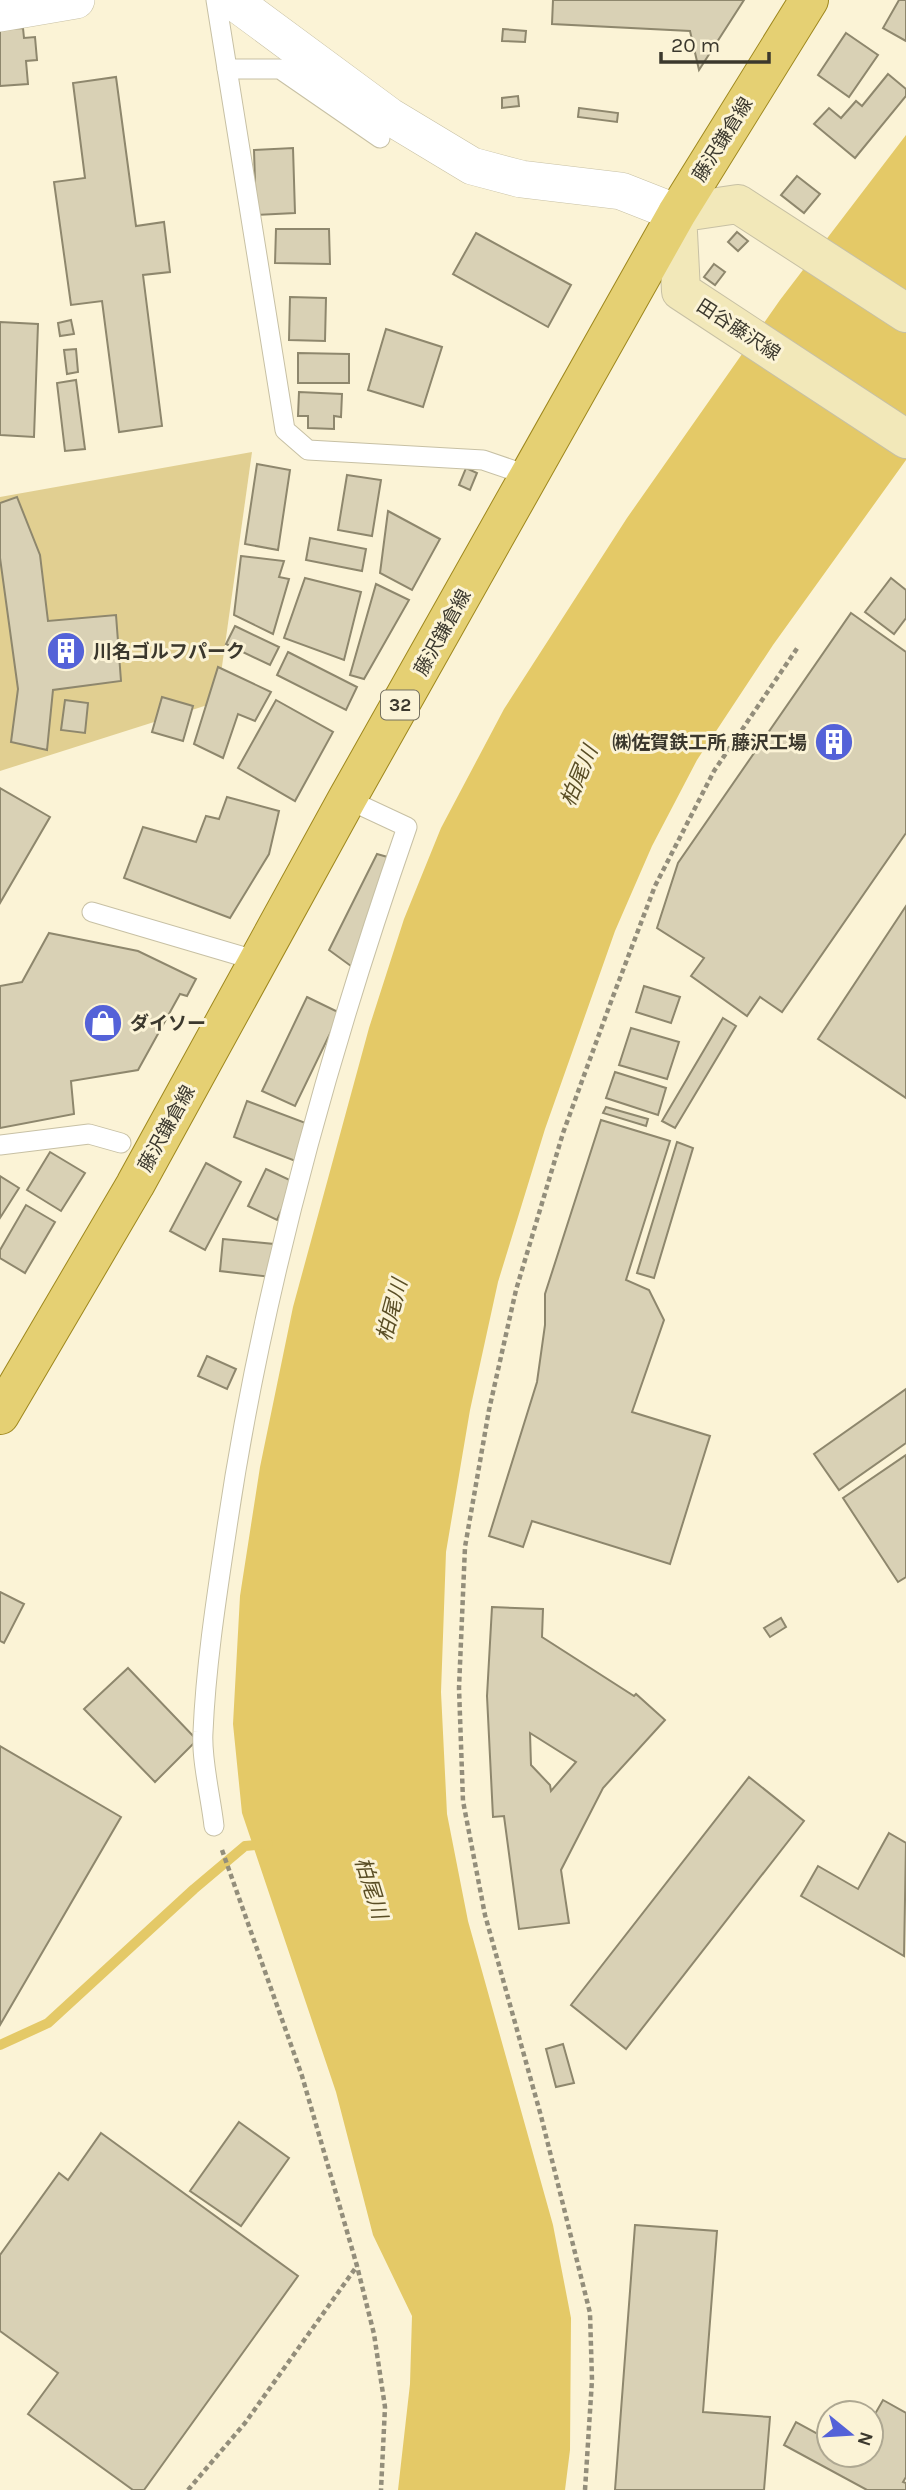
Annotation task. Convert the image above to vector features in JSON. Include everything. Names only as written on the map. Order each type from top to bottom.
[{"type":"main road","name":"藤沢鎌倉線","points":[[0,1415],[135,1185],[347,799],[677,213],[809,0]]},
{"type":"main road","points":[[677,213],[737,204],[906,313]]},
{"type":"main road","name":"田谷藤沢線","points":[[677,213],[681,291],[906,439]]},
{"type":"street","points":[[0,13],[76,0]]},
{"type":"street","points":[[232,0],[389,116],[472,166],[521,179],[621,191],[677,213]]},
{"type":"lane","points":[[216,0],[285,430],[308,450],[483,460],[530,476]]},
{"type":"lane","points":[[227,69],[280,69],[380,138]]},
{"type":"lane","points":[[214,1826],[202,1734],[217,1595],[244,1420],[266,1306],[319,1110],[373,926],[407,827],[347,799]]},
{"type":"lane","points":[[92,912],[258,961]]},
{"type":"lane","points":[[0,1145],[89,1134],[121,1143]]},
{"type":"path","points":[[584,2490],[593,2380],[590,2313],[541,2116],[485,1915],[463,1801],[459,1688],[465,1546],[489,1410],[516,1290],[563,1133],[604,1019],[655,886],[714,771],[798,648]]},
{"type":"path","points":[[214,1826],[294,2052],[357,2266],[374,2334],[385,2407],[381,2490]]},
{"type":"path","points":[[188,2490],[246,2423],[357,2266]]},
{"type":"shaded area","points":[[252,452],[217,702],[0,771],[0,497]]},
{"type":"water","name":"柏尾川","points":[[906,135],[906,460],[773,645],[697,760],[652,846],[615,931],[545,1129],[498,1282],[470,1410],[446,1552],[441,1692],[447,1814],[468,1921],[553,2225],[571,2318],[570,2450],[565,2490],[398,2490],[410,2384],[412,2316],[373,2235],[336,2092],[242,1813],[233,1724],[240,1596],[260,1467],[293,1307],[369,1028],[404,919],[441,828],[504,709],[627,518],[780,300]]},
{"type":"building","points":[[553,0],[744,0],[699,70],[690,31],[552,24]]},
{"type":"building","points":[[899,0],[906,0],[906,41],[883,28]]},
{"type":"building","points":[[23,28],[24,38],[35,37],[37,60],[26,61],[28,84],[0,86],[0,29]]},
{"type":"building","points":[[503,29],[526,31],[525,42],[502,41]]},
{"type":"building","points":[[846,33],[878,55],[849,97],[818,75]]},
{"type":"building","points":[[888,74],[906,89],[906,96],[855,158],[814,124],[829,108],[841,118],[856,101],[862,106]]},
{"type":"building","points":[[116,77],[136,226],[164,222],[170,272],[143,275],[162,426],[119,432],[102,301],[71,305],[54,182],[85,178],[73,83]]},
{"type":"building","points":[[518,96],[519,106],[502,108],[502,98]]},
{"type":"building","points":[[579,108],[618,113],[617,122],[578,117]]},
{"type":"building","points":[[293,148],[295,213],[256,215],[254,150]]},
{"type":"building","points":[[797,176],[820,194],[804,213],[781,195]]},
{"type":"building","points":[[276,229],[329,229],[330,264],[275,263]]},
{"type":"building","points":[[737,232],[748,241],[738,251],[728,242]]},
{"type":"building","points":[[476,233],[571,285],[548,327],[453,274]]},
{"type":"building","points":[[714,264],[725,272],[715,285],[704,277]]},
{"type":"building","points":[[290,297],[326,298],[325,341],[289,340]]},
{"type":"building","points":[[71,320],[74,334],[60,336],[58,323]]},
{"type":"building","points":[[0,322],[38,324],[34,437],[0,435]]},
{"type":"building","points":[[386,329],[442,347],[423,407],[368,390]]},
{"type":"building","points":[[76,349],[78,372],[67,374],[64,350]]},
{"type":"building","points":[[298,353],[349,354],[349,383],[298,383]]},
{"type":"building","points":[[76,380],[85,449],[65,451],[57,383]]},
{"type":"building","points":[[299,392],[342,394],[341,417],[334,416],[334,429],[308,428],[308,416],[298,416]]},
{"type":"building","points":[[257,464],[290,470],[278,550],[245,544]]},
{"type":"building","points":[[466,468],[477,473],[470,490],[459,485]]},
{"type":"building","points":[[347,475],[381,480],[372,536],[338,530]]},
{"type":"building","name":"川名ゴルフパーク","points":[[17,497],[40,555],[48,621],[116,615],[121,681],[53,690],[47,750],[11,742],[18,689],[0,558],[0,503]]},
{"type":"building","points":[[388,511],[440,539],[412,590],[380,573]]},
{"type":"building","points":[[310,538],[366,549],[362,571],[306,560]]},
{"type":"building","points":[[241,556],[284,561],[279,577],[289,579],[273,634],[234,615]]},
{"type":"building","points":[[305,578],[361,592],[344,660],[284,638]]},
{"type":"building","points":[[891,578],[906,590],[906,618],[894,634],[865,612]]},
{"type":"building","points":[[376,584],[409,600],[364,679],[350,675]]},
{"type":"building","name":"㈱佐賀鉄工所 藤沢工場","points":[[851,613],[906,652],[906,833],[782,1012],[760,997],[747,1016],[691,976],[704,958],[657,928],[678,863]]},
{"type":"building","points":[[235,626],[279,647],[270,665],[226,644]]},
{"type":"building","points":[[288,652],[357,687],[346,710],[277,675]]},
{"type":"building","points":[[218,667],[271,692],[255,721],[238,714],[223,758],[194,744]]},
{"type":"building","points":[[162,697],[193,706],[183,741],[152,732]]},
{"type":"building","points":[[65,700],[88,703],[85,733],[61,730]]},
{"type":"building","points":[[276,700],[333,732],[295,801],[238,768]]},
{"type":"building","points":[[0,788],[50,817],[0,903]]},
{"type":"building","points":[[227,797],[279,811],[269,854],[230,918],[124,878],[143,827],[196,842],[206,816],[219,819]]},
{"type":"building","points":[[377,854],[391,858],[355,969],[329,950]]},
{"type":"building","points":[[906,906],[906,1098],[818,1039]]},
{"type":"building","points":[[49,933],[138,951],[196,979],[187,996],[180,994],[138,1070],[71,1081],[74,1114],[0,1128],[0,986],[22,982]]},
{"type":"building","points":[[644,986],[680,997],[671,1023],[636,1012]]},
{"type":"building","points":[[307,997],[340,1013],[295,1106],[262,1091]]},
{"type":"building","points":[[723,1018],[736,1026],[675,1128],[662,1121]]},
{"type":"building","points":[[631,1028],[679,1042],[667,1079],[619,1065]]},
{"type":"building","points":[[615,1072],[666,1088],[658,1115],[606,1098]]},
{"type":"building","points":[[247,1101],[311,1125],[298,1162],[234,1137]]},
{"type":"building","points":[[606,1107],[648,1119],[646,1126],[603,1113]]},
{"type":"building","points":[[601,1120],[670,1141],[626,1280],[649,1290],[664,1320],[632,1412],[710,1436],[670,1564],[532,1521],[523,1547],[489,1536],[537,1382],[545,1325],[545,1294]]},
{"type":"building","points":[[677,1142],[693,1148],[654,1278],[637,1273]]},
{"type":"building","points":[[50,1152],[85,1173],[61,1211],[27,1190]]},
{"type":"building","points":[[206,1163],[241,1182],[205,1250],[170,1231]]},
{"type":"building","points":[[266,1169],[294,1182],[277,1220],[248,1206]]},
{"type":"building","points":[[0,1176],[19,1188],[0,1218]]},
{"type":"building","points":[[26,1205],[55,1222],[25,1273],[0,1258],[0,1250]]},
{"type":"building","points":[[223,1239],[274,1244],[271,1277],[220,1271]]},
{"type":"building","points":[[207,1356],[236,1369],[227,1389],[198,1376]]},
{"type":"building","points":[[906,1389],[906,1443],[839,1490],[814,1454]]},
{"type":"building","points":[[906,1455],[906,1577],[898,1582],[843,1498]]},
{"type":"building","points":[[0,1592],[24,1604],[4,1643],[0,1641]]},
{"type":"building","points":[[492,1607],[543,1609],[542,1637],[634,1696],[636,1694],[665,1720],[603,1788],[561,1870],[569,1923],[519,1929],[504,1816],[493,1817],[487,1696]],"holes":[[[530,1733],[576,1762],[551,1791],[550,1785],[531,1765]]]},
{"type":"building","points":[[781,1618],[786,1627],[770,1637],[764,1628]]},
{"type":"building","points":[[128,1668],[197,1740],[155,1782],[84,1709]]},
{"type":"building","points":[[0,1746],[121,1817],[0,2025]]},
{"type":"building","points":[[749,1777],[804,1821],[626,2049],[571,2005]]},
{"type":"building","points":[[889,1833],[906,1843],[904,1956],[801,1896],[818,1866],[858,1889]]},
{"type":"building","points":[[563,2044],[574,2083],[556,2087],[546,2049]]},
{"type":"building","points":[[239,2122],[289,2158],[241,2226],[190,2191]]},
{"type":"building","points":[[101,2133],[298,2276],[144,2490],[133,2490],[28,2414],[58,2373],[0,2331],[0,2255],[59,2173],[68,2180]]},
{"type":"building","points":[[635,2225],[717,2231],[703,2412],[770,2417],[764,2490],[615,2490]]},
{"type":"building","points":[[885,2401],[906,2413],[906,2477],[903,2482],[906,2483],[906,2490],[867,2490],[828,2469],[885,2469]]},
{"type":"building","points":[[796,2422],[815,2432],[815,2462],[784,2445]]},
{"type":"waterway","points":[[0,2045],[48,2023],[245,1846],[268,1844]]},
{"type":"place","name":"川名ゴルフパーク","points":[[66,651]]},
{"type":"place","name":"㈱佐賀鉄工所 藤沢工場","points":[[834,742]]},
{"type":"place","name":"ダイソー","points":[[103,1023]]}]
